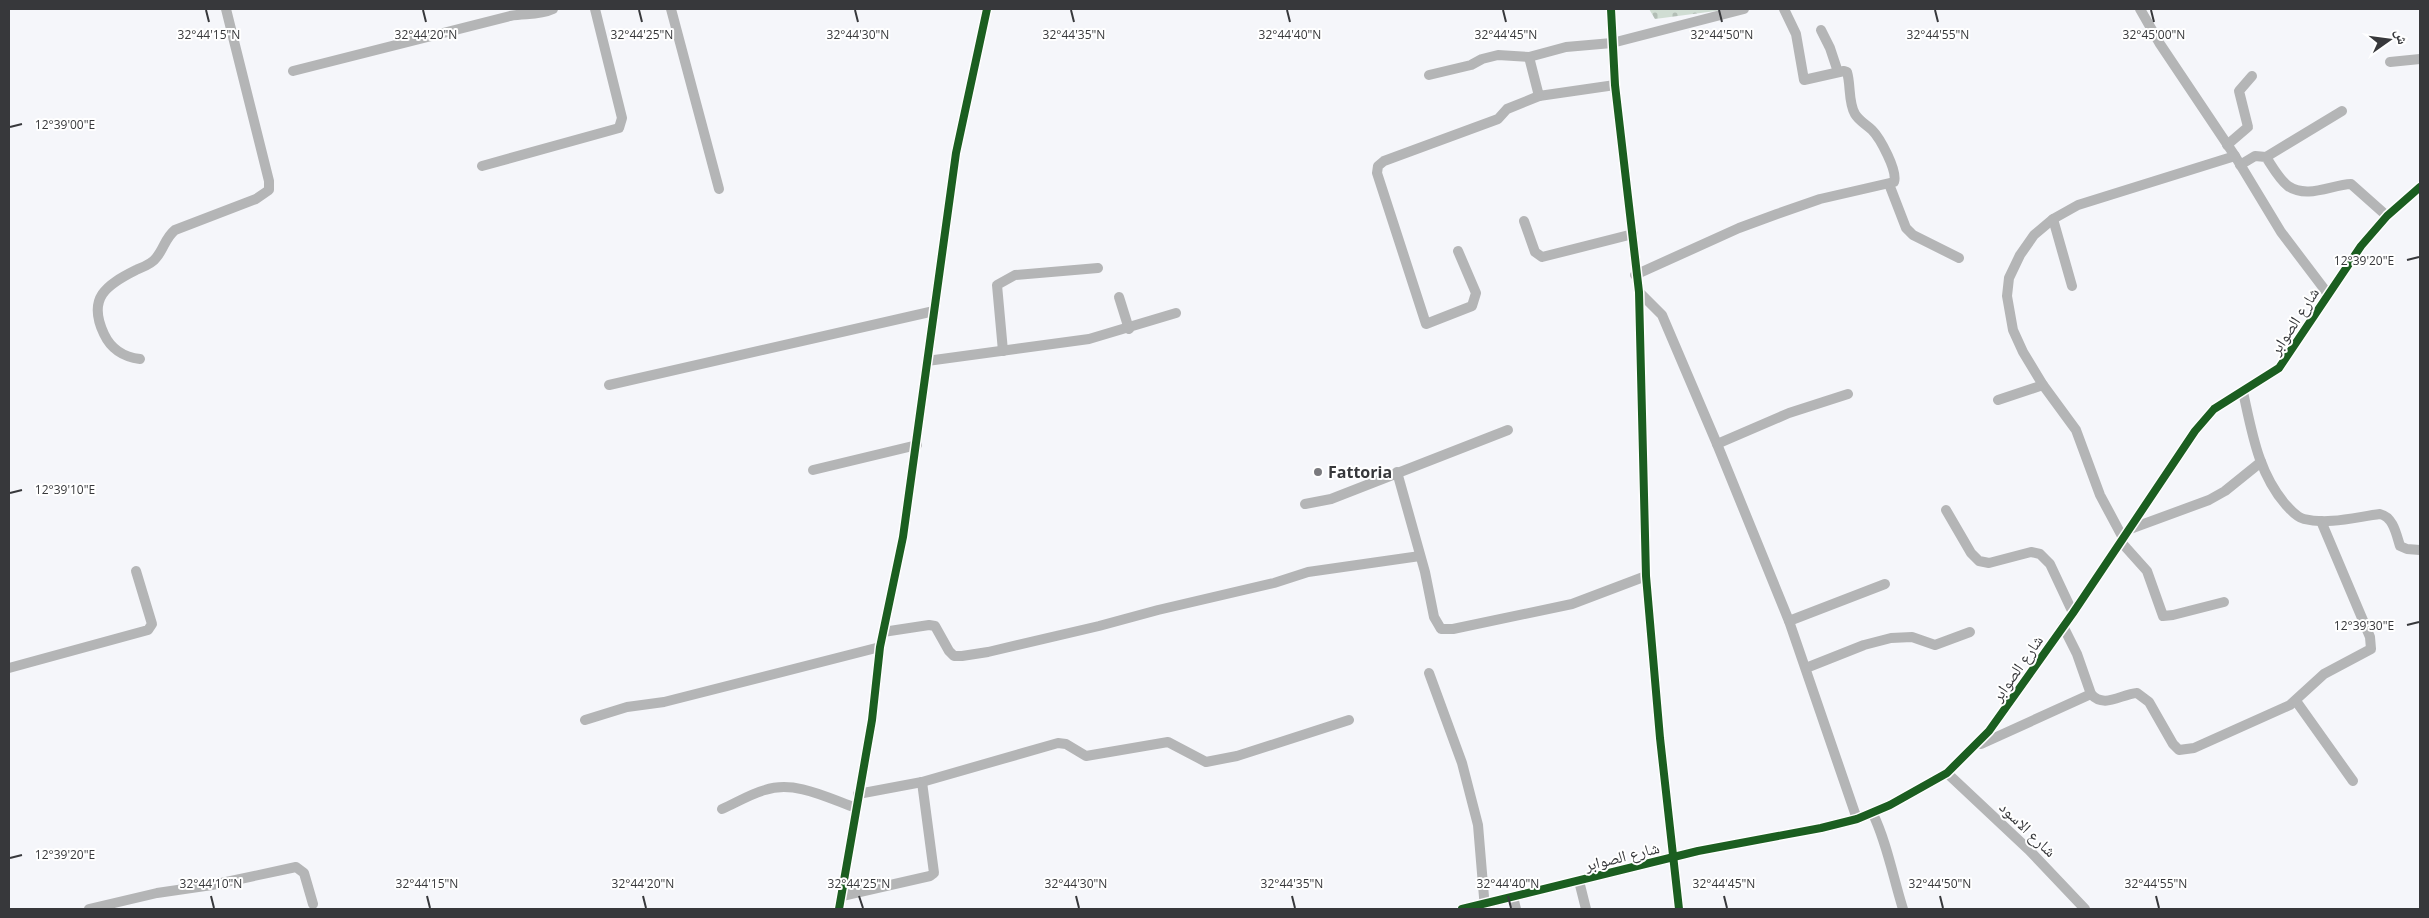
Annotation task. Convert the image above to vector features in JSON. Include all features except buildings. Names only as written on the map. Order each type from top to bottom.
[{"type":"street","points":[[140,359],[129,358],[117,351],[109,342],[97,314],[97,303],[102,295],[120,278],[150,264],[157,258],[168,236],[175,230],[256,199],[269,190],[269,181],[226,9]]},
{"type":"street","points":[[293,71],[510,16],[523,13],[540,14],[553,9]]},
{"type":"street","points":[[482,166],[619,128],[622,118],[595,9]]},
{"type":"street","points":[[671,9],[718,189]]},
{"type":"street","points":[[839,909],[872,720],[880,647],[903,537],[956,153],[987,9]]},
{"type":"street","points":[[1611,9],[1615,85],[1633,234],[1635,275],[1639,292],[1646,576],[1660,738],[1680,909]]},
{"type":"street","points":[[1429,75],[1471,65],[1482,59],[1498,55],[1528,57],[1566,46],[1612,43],[1744,9]]},
{"type":"street","points":[[1635,275],[1739,228],[1777,214],[1820,199],[1894,182],[1895,174],[1882,146],[1852,108],[1848,72],[1838,72],[1804,80],[1796,34],[1784,9]]},
{"type":"street","points":[[2140,9],[2160,44],[2238,161],[2281,232],[2328,294]]},
{"type":"street","points":[[1821,30],[1830,48],[1838,72]]},
{"type":"street","points":[[1528,57],[1539,96]]},
{"type":"street","points":[[2390,62],[2420,59]]},
{"type":"street","points":[[2227,145],[2248,127],[2238,91],[2252,76]]},
{"type":"street","points":[[1458,252],[1476,293],[1472,306],[1426,324],[1376,173],[1378,166],[1384,161],[1498,119],[1507,109],[1539,96],[1615,85]]},
{"type":"street","points":[[2224,602],[2163,616],[2148,571],[2122,540],[2100,495],[2076,430],[2043,385],[2023,352],[2013,330],[2006,296],[2009,278],[2020,255],[2034,235],[2053,219],[2098,197],[2255,156],[2266,157],[2342,111]]},
{"type":"street","points":[[2266,157],[2287,185],[2299,191],[2315,191],[2351,184],[2387,216]]},
{"type":"street","points":[[1889,184],[1906,228],[1913,235],[1959,258]]},
{"type":"street","name":"شارع الصوابر","points":[[1462,909],[1485,907],[1513,897],[1675,857],[1857,819],[1872,814],[1947,772],[1989,732],[2073,613],[2195,430],[2214,409],[2279,368],[2291,354],[2328,294],[2361,246],[2387,216],[2420,187]]},
{"type":"street","points":[[2053,219],[2072,286]]},
{"type":"street","points":[[1524,221],[1535,252],[1542,257],[1633,234]]},
{"type":"street","points":[[1003,351],[997,284],[1015,275],[1098,268]]},
{"type":"street","points":[[1639,292],[1662,315],[1718,444],[1789,620],[1857,819]]},
{"type":"street","points":[[1119,297],[1129,329]]},
{"type":"street","points":[[609,385],[934,311]]},
{"type":"street","points":[[927,361],[1089,339],[1129,329],[1176,313]]},
{"type":"street","points":[[1998,400],[2043,385]]},
{"type":"street","points":[[2243,392],[2261,462],[2268,481],[2296,515],[2302,519],[2321,521],[2380,514],[2387,516],[2391,521],[2400,546],[2407,549],[2420,550]]},
{"type":"street","points":[[1718,444],[1789,413],[1848,394]]},
{"type":"street","points":[[1305,504],[1331,499],[1508,430]]},
{"type":"street","points":[[813,470],[917,445]]},
{"type":"street","points":[[2130,528],[2209,500],[2225,491],[2261,462]]},
{"type":"street","points":[[1397,472],[1420,556],[1434,617],[1441,629],[1446,630],[1572,604],[1646,576]]},
{"type":"street","points":[[1946,510],[1971,553],[1979,561],[1989,563],[2031,552],[2040,554],[2050,564],[2073,613]]},
{"type":"street","points":[[2063,626],[2077,654],[2092,694],[2102,702],[2131,693],[2142,695],[2173,744],[2179,750],[2185,751],[2194,748],[2296,701],[2324,674],[2371,649],[2370,637],[2321,521]]},
{"type":"street","points":[[883,632],[929,625],[935,626],[949,651],[954,656],[962,656],[1099,626],[1274,583],[1308,572],[1420,556]]},
{"type":"street","points":[[9,668],[148,630],[152,624],[136,571]]},
{"type":"street","points":[[1789,620],[1885,584]]},
{"type":"street","points":[[1806,668],[1864,645],[1891,638],[1912,637],[1935,644],[1970,632]]},
{"type":"street","points":[[585,720],[627,707],[664,702],[880,647]]},
{"type":"street","points":[[1429,673],[1462,763],[1476,816],[1485,907]]},
{"type":"street","points":[[1976,746],[2092,694]]},
{"type":"street","points":[[2296,701],[2353,781]]},
{"type":"street","points":[[858,794],[922,782],[1058,743],[1066,744],[1086,756],[1168,742],[1206,762],[1237,756],[1349,720]]},
{"type":"street","name":"شارع الاسود","points":[[1947,772],[2029,850],[2085,909]]},
{"type":"street","points":[[842,896],[930,876],[934,873],[922,782]]},
{"type":"street","points":[[722,809],[765,790],[783,787],[801,789],[856,808]]},
{"type":"street","points":[[1872,814],[1884,840],[1887,858],[1903,909]]},
{"type":"street","points":[[89,909],[157,893],[212,885],[296,867],[304,873],[312,904]]},
{"type":"street","points":[[1579,881],[1586,909]]},
{"type":"street","points":[[1513,897],[1516,909]]},
{"type":"green space","points":[[1649,9],[1731,9],[1655,19]]},
{"type":"cycle path","points":[[839,909],[872,720],[880,647],[903,537],[956,153],[987,9]]},
{"type":"cycle path","points":[[1611,9],[1615,85],[1639,292],[1646,576],[1660,738],[1679,909]]},
{"type":"cycle path","points":[[1462,909],[1698,851],[1821,828],[1857,819],[1890,805],[1947,773],[1989,731],[2073,613],[2195,431],[2214,409],[2279,368],[2361,246],[2387,216],[2420,187]]},
{"type":"place","name":"Fattoria","points":[[1318,472]]}]
